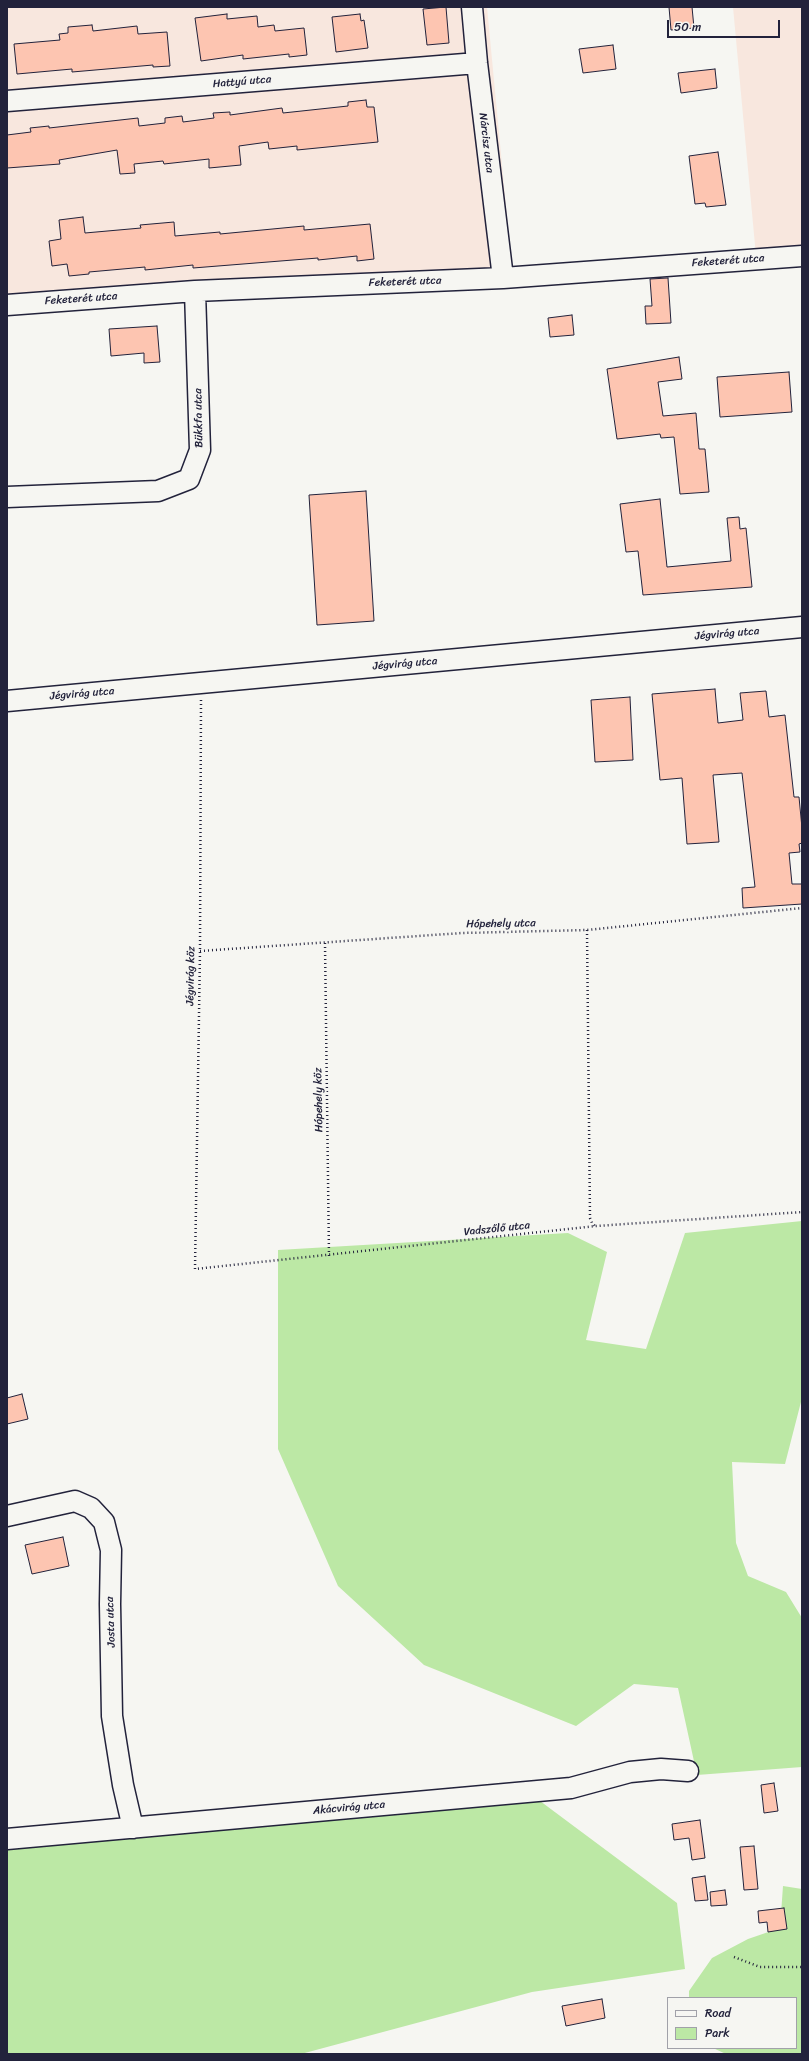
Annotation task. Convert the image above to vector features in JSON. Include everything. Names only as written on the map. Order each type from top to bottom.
[{"type":"street","name":"Nárcisz utca","points":[[472,7],[477,63],[503,278]]},
{"type":"street","name":"Hattyú utca","points":[[7,101],[477,63]]},
{"type":"street","name":"Feketerét utca","points":[[7,305],[195,291],[503,278],[802,256]]},
{"type":"street","name":"Bükkfa utca","points":[[7,497],[158,492],[189,479],[200,450],[195,291]]},
{"type":"street","name":"Jégvirág utca","points":[[7,701],[802,627]]},
{"type":"street","name":"Josta utca","points":[[7,1516],[75,1501],[91,1508],[104,1522],[111,1550],[110,1604],[112,1716],[123,1785],[133,1828]]},
{"type":"street","name":"Akácvirág utca","points":[[7,1839],[571,1788],[630,1772],[661,1769],[688,1771]]},
{"type":"path","name":"Jégvirág köz","points":[[195,1269],[200,951],[201,683]]},
{"type":"path","name":"Hópehely utca","points":[[200,951],[325,944],[462,933],[587,930],[802,908]]},
{"type":"path","points":[[587,930],[590,1218],[592,1224],[596,1226]]},
{"type":"path","name":"Hópehely köz","points":[[325,944],[329,1256]]},
{"type":"path","name":"Vadszőlő utca","points":[[195,1269],[329,1256],[596,1226],[802,1212]]},
{"type":"path","points":[[734,1957],[760,1967],[802,1967]]},
{"type":"shaded area","points":[[7,7],[487,7],[511,259],[503,278],[7,315]]},
{"type":"shaded area","points":[[733,7],[802,7],[802,257],[756,256]]},
{"type":"green space","points":[[802,1221],[802,1398],[785,1464],[732,1462],[736,1543],[748,1576],[786,1592],[802,1618],[802,1767],[697,1775],[678,1688],[634,1684],[576,1726],[424,1665],[338,1586],[278,1449],[278,1250],[568,1233],[607,1252],[586,1340],[646,1349],[685,1233]]},
{"type":"green space","points":[[532,1795],[677,1903],[685,1969],[532,1992],[301,2054],[7,2054],[7,1846]]},
{"type":"green space","points":[[783,1886],[802,1889],[802,2054],[726,2054],[715,2049],[797,2049],[797,1997],[689,1997],[689,1991],[712,1958],[748,1939],[780,1928]]},
{"type":"building","points":[[446,7],[449,43],[427,45],[423,9]]},
{"type":"building","points":[[669,7],[692,7],[694,28],[671,30]]},
{"type":"building","points":[[227,14],[227,19],[257,16],[258,27],[274,25],[275,31],[304,28],[307,55],[289,57],[289,54],[243,59],[243,55],[201,61],[195,18]]},
{"type":"building","points":[[360,14],[361,21],[364,20],[368,48],[336,52],[332,17]]},
{"type":"building","points":[[92,25],[93,31],[137,26],[138,34],[167,32],[170,66],[153,67],[153,65],[72,72],[72,69],[17,74],[14,44],[60,40],[59,34],[68,33],[68,27]]},
{"type":"building","points":[[613,45],[616,69],[583,73],[579,49]]},
{"type":"building","points":[[715,69],[717,88],[681,93],[678,73]]},
{"type":"building","points":[[366,100],[367,107],[374,107],[378,142],[297,150],[297,146],[269,149],[268,142],[239,146],[241,165],[209,168],[209,159],[164,164],[163,161],[134,164],[135,173],[120,174],[117,150],[59,160],[60,164],[7,168],[7,135],[31,132],[30,128],[49,126],[49,128],[138,118],[139,126],[165,123],[165,118],[182,116],[183,122],[214,118],[213,113],[230,112],[230,115],[282,108],[283,113],[348,106],[348,102]]},
{"type":"building","points":[[718,152],[726,205],[706,207],[705,203],[695,204],[689,156]]},
{"type":"building","points":[[83,217],[85,233],[141,228],[140,225],[174,222],[175,236],[220,232],[220,234],[304,226],[304,230],[370,224],[374,259],[357,261],[357,256],[193,268],[193,265],[145,270],[145,267],[89,272],[89,274],[69,276],[67,264],[52,266],[49,241],[61,239],[59,220]]},
{"type":"building","points":[[668,278],[671,323],[646,324],[645,306],[652,306],[650,279]]},
{"type":"building","points":[[572,315],[574,335],[550,337],[548,318]]},
{"type":"building","points":[[157,326],[160,362],[144,363],[144,353],[111,356],[109,329]]},
{"type":"building","points":[[679,357],[682,379],[658,382],[663,416],[696,413],[699,449],[705,449],[709,492],[680,494],[674,437],[661,438],[660,434],[617,439],[607,369]]},
{"type":"building","points":[[789,372],[792,412],[720,417],[717,377]]},
{"type":"building","points":[[366,491],[374,621],[317,625],[309,495]]},
{"type":"building","points":[[660,499],[667,567],[731,561],[727,518],[739,517],[740,529],[746,528],[752,587],[643,595],[638,551],[626,552],[620,504]]},
{"type":"building","points":[[715,689],[718,723],[743,720],[740,693],[766,691],[769,717],[785,715],[794,797],[799,797],[802,828],[802,843],[799,844],[800,852],[789,853],[792,884],[802,884],[802,904],[743,908],[742,888],[755,887],[742,773],[713,775],[719,842],[687,844],[682,778],[660,780],[652,694]]},
{"type":"building","points":[[630,697],[633,760],[595,762],[591,700]]},
{"type":"building","points":[[22,1394],[28,1419],[7,1424],[7,1398]]},
{"type":"building","points":[[63,1537],[69,1566],[32,1574],[25,1545]]},
{"type":"building","points":[[774,1783],[778,1811],[764,1813],[761,1785]]},
{"type":"building","points":[[700,1820],[705,1858],[692,1860],[689,1838],[674,1840],[672,1824]]},
{"type":"building","points":[[754,1846],[758,1889],[744,1890],[740,1847]]},
{"type":"building","points":[[705,1876],[708,1900],[695,1901],[692,1878]]},
{"type":"building","points":[[725,1890],[727,1905],[711,1906],[710,1892]]},
{"type":"building","points":[[784,1908],[787,1929],[768,1932],[767,1922],[759,1923],[758,1911]]},
{"type":"building","points":[[602,1999],[605,2018],[566,2026],[562,2006]]}]
